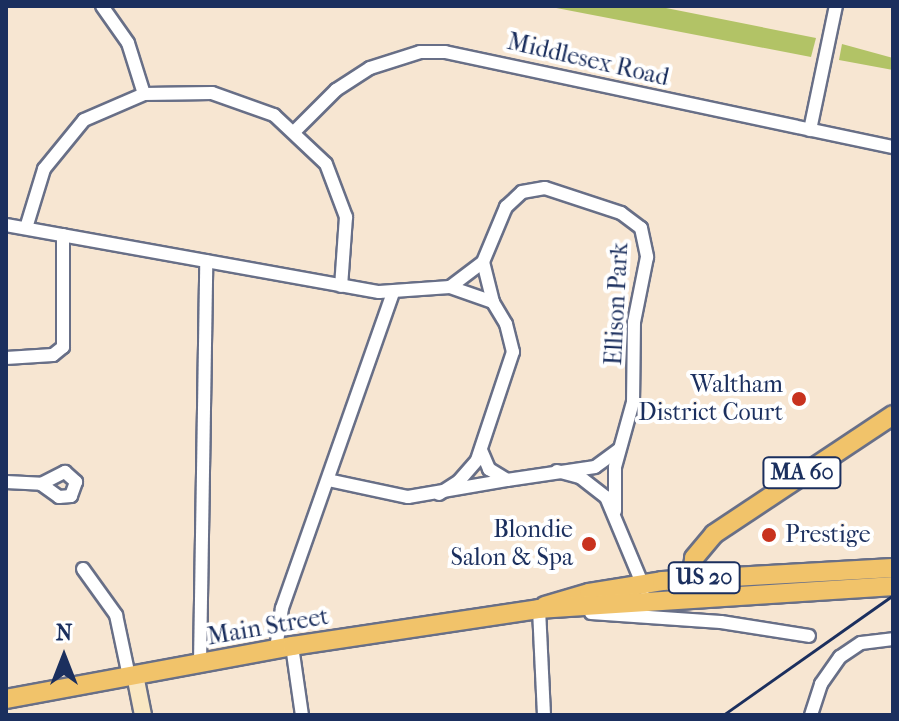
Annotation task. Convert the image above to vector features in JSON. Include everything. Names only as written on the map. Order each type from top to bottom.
[{"type":"main road","name":"MA 60","points":[[690,588],[696,553],[726,523],[893,415]]},
{"type":"main road","name":"Main Street","points":[[539,609],[560,611],[690,588],[893,568]]},
{"type":"main road","name":"Main Street","points":[[6,699],[284,648],[539,609],[569,597],[640,584],[690,588],[893,586]]},
{"type":"main road","points":[[132,676],[143,715]]},
{"type":"street","points":[[102,6],[131,50],[144,94]]},
{"type":"street","points":[[810,130],[836,6]]},
{"type":"street","name":"Middlesex Road","points":[[296,130],[336,90],[370,68],[433,51],[494,60],[893,147]]},
{"type":"street","points":[[26,228],[39,179],[67,135],[103,109],[144,94],[220,94],[263,109],[296,130],[326,164],[342,198],[347,229],[341,286]]},
{"type":"street","name":"Ellison Park","points":[[450,287],[483,262],[509,202],[531,188],[615,210],[638,225],[647,257],[634,322],[633,402],[620,447],[615,511]]},
{"type":"street","points":[[6,225],[341,286],[393,292],[450,287],[493,302]]},
{"type":"street","points":[[6,358],[53,355],[63,347],[63,235]]},
{"type":"street","points":[[200,663],[206,261]]},
{"type":"street","points":[[439,494],[463,478],[481,450],[513,356],[510,333],[493,302],[483,262]]},
{"type":"street","points":[[302,715],[284,648],[282,608],[393,292]]},
{"type":"street","points":[[328,480],[394,497],[439,494],[557,471],[595,467],[620,447]]},
{"type":"street","points":[[481,450],[489,469],[507,480]]},
{"type":"street","name":"Ellison Park","points":[[557,471],[590,483],[615,511],[640,584]]},
{"type":"street","points":[[6,482],[41,484]]},
{"type":"street","points":[[83,569],[116,615],[132,676]]},
{"type":"street","points":[[690,588],[690,620]]},
{"type":"street","points":[[539,609],[544,715]]},
{"type":"street","points":[[560,611],[690,620],[809,636]]},
{"type":"street","points":[[811,715],[821,684],[840,657],[861,643],[893,639]]},
{"type":"green space","points":[[546,6],[656,6],[816,38],[811,57]]},
{"type":"green space","points":[[842,44],[893,58],[893,70],[839,60]]},
{"type":"railway","points":[[723,715],[893,595]]},
{"type":"place","name":"Waltham District Court","points":[[799,399]]},
{"type":"place","name":"Prestige","points":[[769,535]]},
{"type":"place","name":"Blondie Salon & Spa","points":[[589,544]]}]
